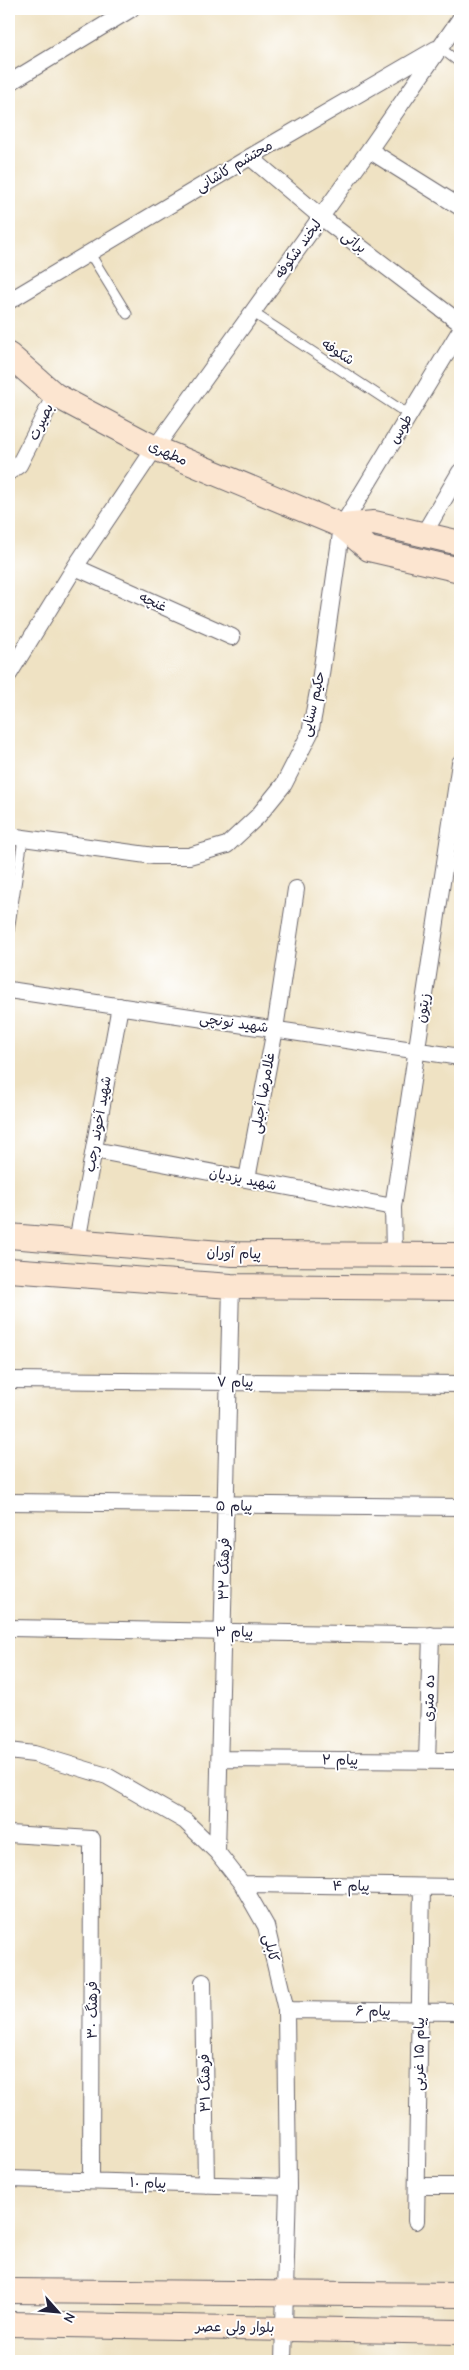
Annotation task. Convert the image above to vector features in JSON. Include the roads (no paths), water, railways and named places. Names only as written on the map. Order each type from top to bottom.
[{"type":"main road","name":"مطهری","points":[[9,355],[54,395],[155,448],[342,526],[369,549],[460,570]]},
{"type":"main road","name":"مطهری","points":[[342,526],[374,523],[460,543]]},
{"type":"main road","name":"پیام آوران","points":[[9,1236],[233,1254],[460,1255]]},
{"type":"main road","points":[[9,1270],[231,1286],[460,1288]]},
{"type":"main road","points":[[9,2292],[460,2295]]},
{"type":"main road","name":"بلوار ولی عصر","points":[[9,2324],[460,2332]]},
{"type":"street","points":[[9,82],[131,9]]},
{"type":"street","name":"لبخند شکوفه","points":[[9,674],[75,567],[155,448],[369,150],[460,19]]},
{"type":"street","name":"محتشم کاشانی","points":[[9,301],[250,156],[439,48],[460,34]]},
{"type":"street","points":[[369,150],[460,207]]},
{"type":"street","name":"براتی","points":[[250,156],[321,217],[460,323]]},
{"type":"street","name":"طوس","points":[[342,526],[460,331]]},
{"type":"street","name":"بصیرت","points":[[9,472],[19,465],[54,395]]},
{"type":"street","points":[[423,535],[460,472]]},
{"type":"street","name":"حکیم سنایی","points":[[16,837],[154,856],[189,856],[227,845],[258,816],[284,784],[310,733],[320,681],[342,526]]},
{"type":"street","name":"غنچه","points":[[75,567],[232,637]]},
{"type":"street","name":"زیتون","points":[[394,1254],[392,1207],[458,791],[460,763]]},
{"type":"street","name":"غلامرضا آجیلی","points":[[247,1179],[275,1029],[296,888]]},
{"type":"street","name":"شهید نونچی","points":[[9,990],[460,1057]]},
{"type":"street","name":"شهید آخوند رجب","points":[[76,1242],[120,1006]]},
{"type":"street","name":"شهید یزدیان","points":[[94,1150],[392,1207]]},
{"type":"street","name":"فرهنگ ۳۲","points":[[217,1852],[231,1286]]},
{"type":"street","name":"پیام ۷","points":[[9,1380],[460,1384]]},
{"type":"street","name":"پیام ۵","points":[[9,1502],[226,1506],[460,1507]]},
{"type":"street","name":"پیام ۳","points":[[9,1628],[460,1636]]},
{"type":"street","name":"ده متری","points":[[426,1761],[431,1635]]},
{"type":"street","name":"کابلی","points":[[9,1750],[34,1754],[107,1776],[185,1821],[217,1852],[242,1884],[266,1926],[286,2010],[288,2187],[284,2361]]},
{"type":"street","name":"پیام ۲","points":[[220,1759],[460,1761]]},
{"type":"street","name":"فرهنگ ۳۰","points":[[9,1834],[92,1839],[91,2181]]},
{"type":"street","name":"پیام ۴","points":[[242,1884],[460,1888]]},
{"type":"street","name":"پیام ۱۵ غربی","points":[[416,2220],[422,1887]]},
{"type":"street","name":"فرهنگ ۳۱","points":[[204,1982],[206,2185]]},
{"type":"street","name":"پیام ۶","points":[[286,2010],[460,2012]]},
{"type":"street","name":"پیام ۱۰","points":[[9,2179],[288,2187]]},
{"type":"street","points":[[417,2186],[460,2186]]},
{"type":"lane","points":[[439,48],[460,63]]},
{"type":"lane","points":[[89,252],[127,314]]},
{"type":"lane","name":"شکوفه","points":[[252,312],[409,415]]},
{"type":"lane","points":[[9,931],[16,837]]}]
